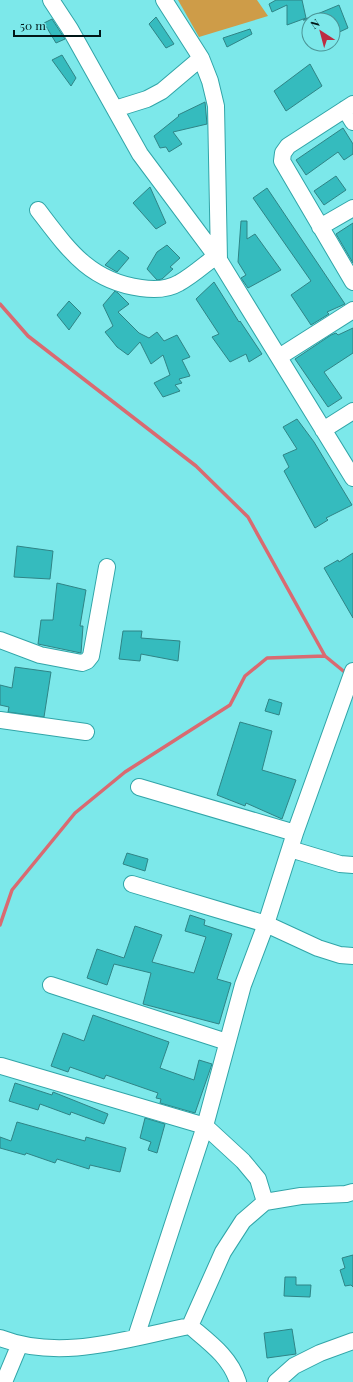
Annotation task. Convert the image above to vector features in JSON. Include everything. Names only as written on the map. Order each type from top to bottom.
[{"type":"street","points":[[51,0],[70,28],[140,154],[218,258],[353,478]]},
{"type":"street","points":[[164,0],[201,58],[210,81],[216,106],[218,258]]},
{"type":"street","points":[[115,109],[147,99],[162,91],[201,58]]},
{"type":"street","points":[[350,112],[288,146],[283,153],[282,161],[353,282]]},
{"type":"street","points":[[320,227],[353,208]]},
{"type":"street","points":[[38,210],[70,252],[89,269],[106,279],[124,286],[153,290],[166,288],[179,283],[218,258]]},
{"type":"street","points":[[279,358],[353,310]]},
{"type":"street","points":[[323,430],[353,411]]},
{"type":"street","points":[[0,640],[40,655],[82,663],[87,662],[91,656],[107,567]]},
{"type":"street","points":[[136,1337],[204,1126],[243,985],[266,924],[295,833],[353,671]]},
{"type":"street","points":[[0,720],[86,732]]},
{"type":"street","points":[[139,787],[295,833]]},
{"type":"street","points":[[290,849],[340,864],[353,865]]},
{"type":"street","points":[[132,884],[266,924],[318,948],[340,955],[353,956]]},
{"type":"street","points":[[51,985],[227,1042]]},
{"type":"street","points":[[1,1066],[204,1126],[243,1161],[258,1179],[265,1202]]},
{"type":"street","points":[[190,1326],[223,1252],[243,1221],[265,1202],[301,1196],[346,1194],[353,1192]]},
{"type":"street","points":[[0,1338],[19,1346],[76,1349],[190,1326]]},
{"type":"street","points":[[190,1326],[221,1352],[230,1364],[238,1382]]},
{"type":"street","points":[[276,1382],[294,1366],[320,1353],[353,1341]]},
{"type":"street","points":[[4,1382],[19,1346]]},
{"type":"shaded area","points":[[178,0],[257,0],[268,16],[199,37]]},
{"type":"building","points":[[276,0],[302,0],[305,12],[301,12],[301,20],[287,25],[287,5],[272,12],[269,4]]},
{"type":"building","points":[[339,5],[348,28],[341,31],[341,12],[322,12]]},
{"type":"building","points":[[156,17],[174,44],[166,48],[149,24]]},
{"type":"building","points":[[52,19],[65,39],[56,43],[44,23]]},
{"type":"building","points":[[250,29],[252,34],[227,47],[223,38]]},
{"type":"building","points":[[62,55],[76,78],[71,86],[52,60]]},
{"type":"building","points":[[310,64],[322,86],[286,111],[274,91]]},
{"type":"building","points":[[205,102],[207,124],[173,132],[182,144],[169,152],[166,147],[160,148],[154,136],[179,116],[178,115]]},
{"type":"building","points":[[343,128],[353,144],[353,154],[344,160],[338,152],[306,175],[296,160]]},
{"type":"building","points":[[336,176],[346,190],[324,205],[314,191]]},
{"type":"building","points":[[150,187],[166,223],[156,229],[133,203]]},
{"type":"building","points":[[267,188],[345,304],[327,312],[329,314],[311,325],[291,295],[311,281],[253,198]]},
{"type":"building","points":[[241,221],[247,221],[247,239],[255,234],[281,270],[248,288],[241,278],[246,275],[238,262]]},
{"type":"building","points":[[353,223],[353,263],[336,234]]},
{"type":"building","points":[[167,245],[180,258],[170,267],[173,269],[162,279],[157,280],[147,269],[157,252]]},
{"type":"building","points":[[119,250],[129,258],[117,272],[105,265]]},
{"type":"building","points":[[214,282],[239,322],[240,321],[262,354],[249,362],[246,354],[230,362],[212,337],[219,334],[196,299]]},
{"type":"building","points":[[115,291],[129,304],[118,312],[139,333],[149,338],[157,332],[164,341],[177,335],[190,357],[182,360],[190,376],[179,379],[182,383],[175,385],[180,391],[163,397],[154,383],[170,375],[163,355],[151,364],[140,342],[128,355],[117,347],[105,332],[113,326],[103,305]]},
{"type":"building","points":[[69,301],[81,313],[69,330],[57,315]]},
{"type":"building","points":[[353,328],[353,353],[324,372],[342,398],[328,407],[295,359],[331,335],[336,333],[338,335]]},
{"type":"building","points":[[297,419],[314,442],[352,505],[326,518],[328,520],[315,528],[284,471],[289,467],[283,455],[297,449],[283,427]]},
{"type":"building","points":[[17,546],[53,551],[50,579],[14,577]]},
{"type":"building","points":[[353,553],[353,618],[324,568],[338,560],[339,562]]},
{"type":"building","points":[[57,583],[86,590],[80,626],[83,626],[81,653],[38,644],[41,620],[53,620]]},
{"type":"building","points":[[123,631],[142,631],[141,638],[180,641],[178,661],[141,654],[140,661],[119,659]]},
{"type":"building","points":[[15,667],[51,672],[44,717],[8,712],[9,707],[0,705],[0,685],[12,688]]},
{"type":"building","points":[[269,699],[282,703],[279,715],[265,711]]},
{"type":"building","points":[[240,722],[272,731],[262,770],[296,780],[282,819],[246,803],[245,806],[217,795]]},
{"type":"building","points":[[127,853],[148,859],[145,871],[123,864]]},
{"type":"building","points":[[190,915],[205,920],[204,925],[232,934],[217,979],[231,983],[219,1024],[143,1004],[151,973],[114,964],[107,985],[87,978],[97,949],[124,958],[135,926],[162,935],[152,962],[194,973],[206,937],[185,931]]},
{"type":"building","points":[[93,1015],[169,1042],[160,1068],[194,1080],[199,1060],[212,1064],[195,1113],[160,1103],[161,1099],[156,1098],[158,1093],[106,1075],[104,1079],[70,1067],[68,1072],[51,1066],[63,1033],[84,1041]]},
{"type":"building","points":[[15,1083],[52,1095],[53,1092],[108,1114],[104,1124],[71,1112],[70,1115],[40,1104],[38,1110],[9,1101]]},
{"type":"building","points":[[145,1118],[165,1124],[157,1153],[148,1150],[151,1142],[140,1138]]},
{"type":"building","points":[[17,1122],[85,1141],[86,1137],[126,1148],[120,1172],[90,1165],[89,1169],[57,1159],[55,1163],[26,1153],[25,1155],[0,1148],[0,1137],[11,1141]]},
{"type":"building","points":[[353,1255],[353,1287],[351,1285],[345,1286],[340,1270],[345,1268],[342,1258]]},
{"type":"building","points":[[285,1277],[296,1277],[296,1285],[311,1285],[310,1297],[284,1296]]},
{"type":"building","points":[[292,1329],[296,1354],[267,1358],[264,1333]]},
{"type":"waterway","points":[[0,304],[28,336],[196,466],[248,517],[325,656],[347,674]]},
{"type":"waterway","points":[[0,925],[12,890],[75,813],[125,772],[230,705],[245,676],[267,658],[325,656]]}]
